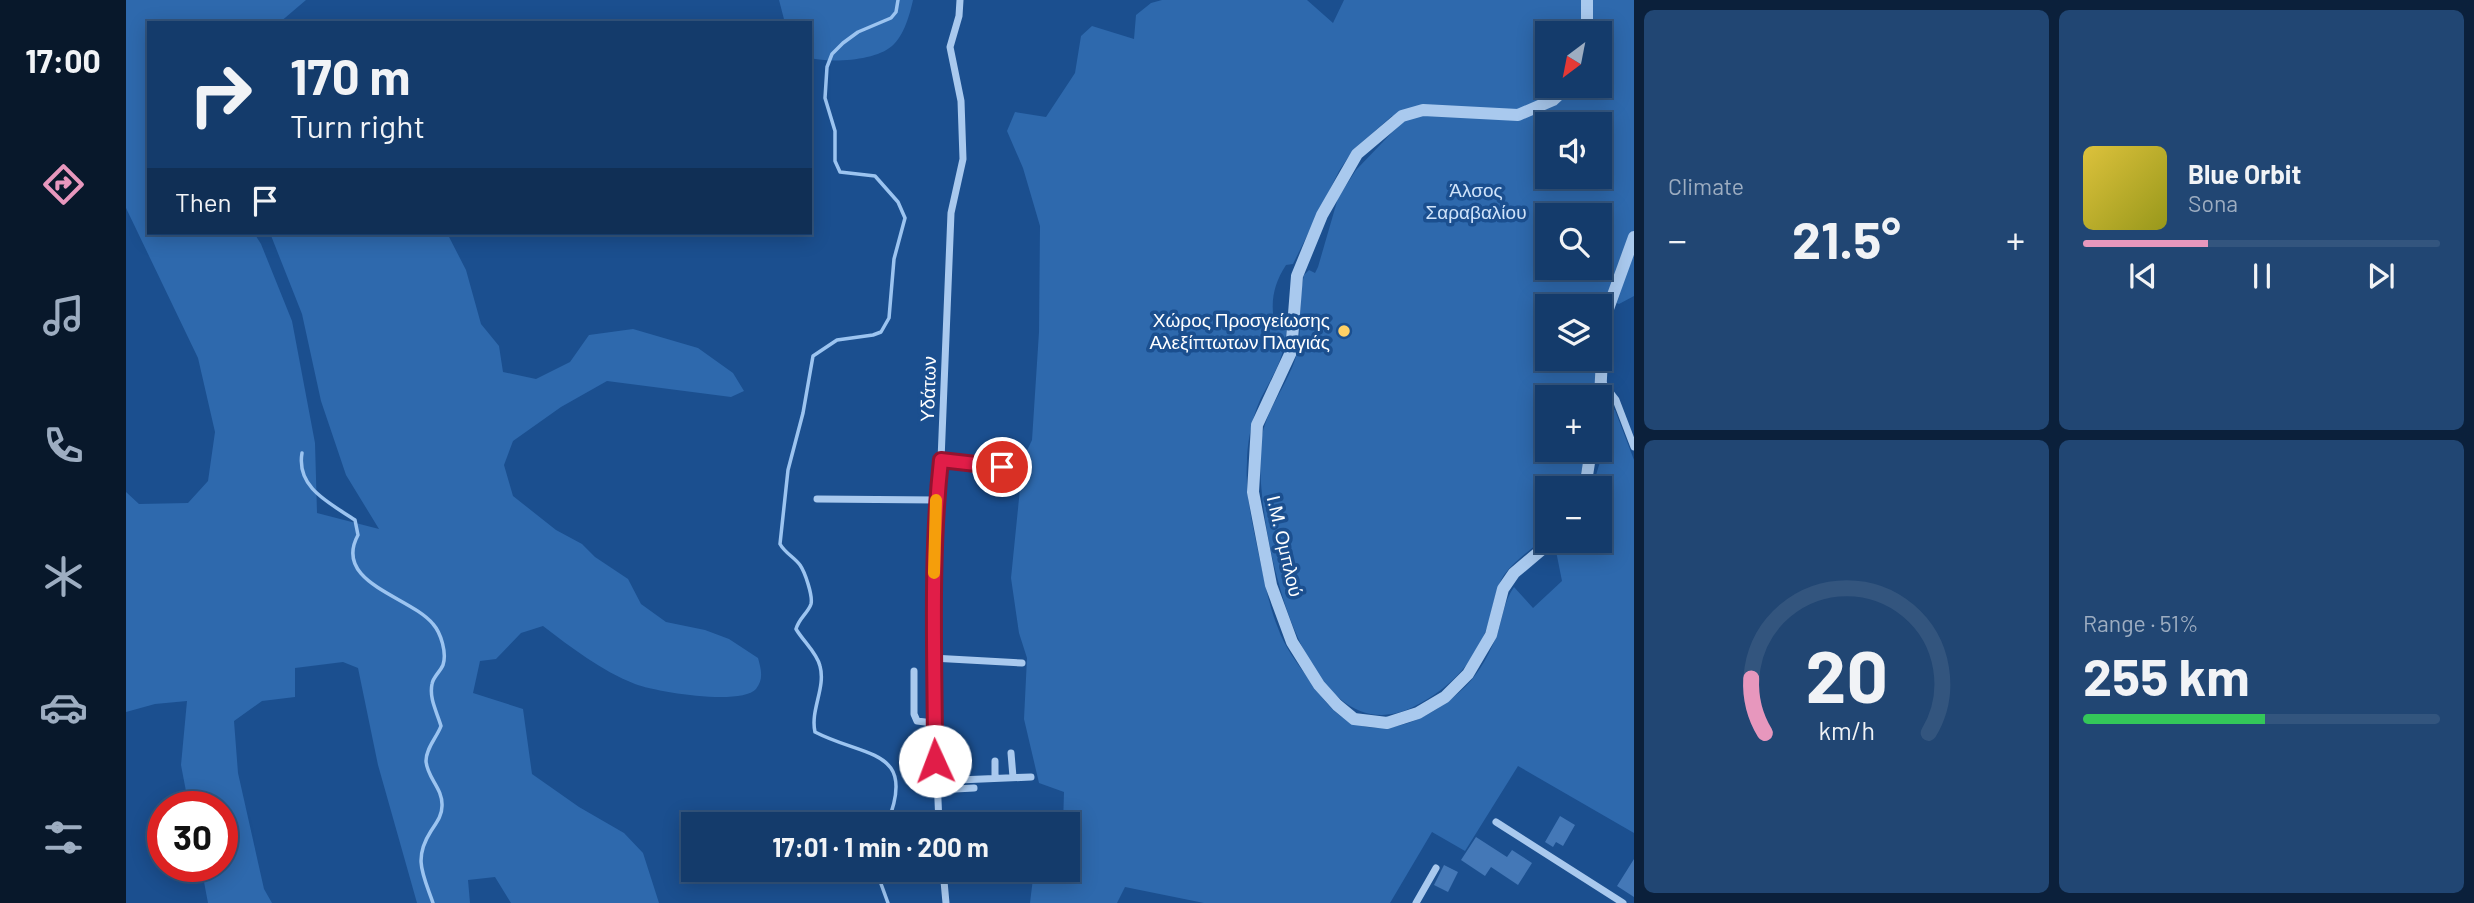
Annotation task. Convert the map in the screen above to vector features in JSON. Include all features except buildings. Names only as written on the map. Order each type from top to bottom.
[{"type":"street","name":"Υδάτων","points":[[938,812],[932,659],[936,500],[941,460],[951,213],[963,159],[961,101],[950,47],[959,16],[960,0]]},
{"type":"street","points":[[1587,0],[1587,21]]},
{"type":"street","name":"Ι.Μ. Ομπλού","points":[[1538,553],[1508,581],[1503,589],[1491,635],[1468,674],[1444,697],[1418,713],[1387,723],[1354,719],[1337,705],[1320,685],[1292,642],[1271,585],[1252,492],[1257,425],[1291,352],[1296,280],[1322,215],[1357,154],[1402,116],[1434,110],[1518,115],[1555,98]]},
{"type":"street","points":[[1602,385],[1601,339],[1604,320],[1634,237]]},
{"type":"street","points":[[1602,382],[1616,400],[1634,447]]},
{"type":"street","points":[[941,460],[1002,467]]},
{"type":"street","points":[[817,499],[936,500]]},
{"type":"street","points":[[932,659],[1022,663]]},
{"type":"street","points":[[914,671],[914,714],[918,721],[933,723]]},
{"type":"street","points":[[1011,753],[1013,777]]},
{"type":"street","points":[[935,761],[963,759]]},
{"type":"street","points":[[995,761],[995,778]]},
{"type":"street","points":[[935,786],[995,778],[1031,777]]},
{"type":"street","points":[[935,786],[974,788]]},
{"type":"street","points":[[1496,822],[1623,903]]},
{"type":"street","points":[[1416,903],[1436,868]]},
{"type":"street","points":[[944,882],[946,903]]},
{"type":"green space","points":[[126,0],[306,0],[281,21],[147,21],[147,235],[255,235],[261,244],[292,321],[315,443],[317,513],[379,529],[346,475],[321,401],[302,314],[271,235],[448,235],[466,270],[481,324],[499,346],[503,372],[536,379],[570,362],[589,335],[633,329],[698,348],[733,373],[744,391],[731,397],[607,381],[561,407],[513,441],[504,465],[513,496],[556,530],[582,544],[595,557],[628,579],[641,604],[666,622],[705,630],[729,639],[758,658],[761,670],[759,685],[747,694],[734,697],[679,694],[635,684],[598,665],[543,626],[521,633],[496,659],[480,661],[473,693],[523,709],[532,774],[579,807],[624,833],[643,853],[659,903],[511,903],[495,877],[468,880],[470,903],[417,903],[378,765],[358,668],[343,662],[295,668],[295,697],[262,701],[234,721],[238,773],[264,889],[272,903],[208,903],[204,882],[238,882],[238,791],[186,791],[181,765],[187,701],[155,704],[126,712],[126,492],[139,504],[188,503],[208,481],[215,432],[198,358],[126,208]]},
{"type":"green space","points":[[779,0],[913,0],[903,31],[896,42],[884,51],[864,58],[812,58],[812,21],[784,21]]},
{"type":"green space","name":"Άλσος Σαραβαλίου","points":[[1162,0],[1307,0],[1333,23],[1344,0],[1634,0],[1634,296],[1619,304],[1612,301],[1612,294],[1535,294],[1535,371],[1596,371],[1596,385],[1535,385],[1535,462],[1584,462],[1580,476],[1535,476],[1535,546],[1501,580],[1484,635],[1461,671],[1440,690],[1415,706],[1375,715],[1341,700],[1314,667],[1292,623],[1276,573],[1261,476],[1263,430],[1290,373],[1298,349],[1304,275],[1309,270],[1315,273],[1318,267],[1338,198],[1356,170],[1404,120],[1392,116],[1353,150],[1339,171],[1293,264],[1286,265],[1278,280],[1273,302],[1274,318],[1275,326],[1287,322],[1284,344],[1280,361],[1253,419],[1247,474],[1251,518],[1267,590],[1287,648],[1321,696],[1341,716],[1363,726],[1395,727],[1441,707],[1471,680],[1492,646],[1514,587],[1533,608],[1562,581],[1556,553],[1612,553],[1612,476],[1596,476],[1600,462],[1612,462],[1612,409],[1615,410],[1634,460],[1634,833],[1518,766],[1465,851],[1432,832],[1390,903],[1204,903],[1125,887],[1117,903],[1030,903],[1033,882],[1080,882],[1080,812],[1063,812],[1064,792],[1039,783],[1024,719],[1027,658],[1019,633],[1011,578],[1023,459],[1032,440],[1039,332],[1040,226],[1023,168],[1007,131],[1015,112],[1046,117],[1075,73],[1081,36],[1092,26],[1134,39],[1136,15],[1151,3]]},
{"type":"waterway","points":[[891,812],[896,781],[891,768],[868,752],[815,732],[821,682],[820,666],[796,629],[810,607],[811,596],[800,565],[780,544],[788,470],[803,413],[813,356],[837,340],[881,332],[889,318],[894,259],[905,218],[898,202],[875,176],[840,172],[835,161],[835,131],[825,98],[827,67],[832,54],[858,32],[891,18],[896,12],[898,0]]},
{"type":"waterway","points":[[302,453],[304,476],[310,485],[326,501],[355,520],[358,535],[353,551],[356,565],[364,577],[422,614],[436,628],[442,643],[443,665],[431,690],[441,726],[426,756],[429,773],[442,800],[442,810],[422,850],[421,858],[423,875],[433,903]]},
{"type":"waterway","points":[[880,882],[888,903]]},
{"type":"slow traffic","points":[[934,573],[936,500]]},
{"type":"place","name":"Χώρος Προσγείωσης Αλεξίπτωτων Πλαγιάς","points":[[1344,331]]},
{"type":"route","points":[[935,761],[932,659],[936,500],[941,460],[1002,467]]}]
